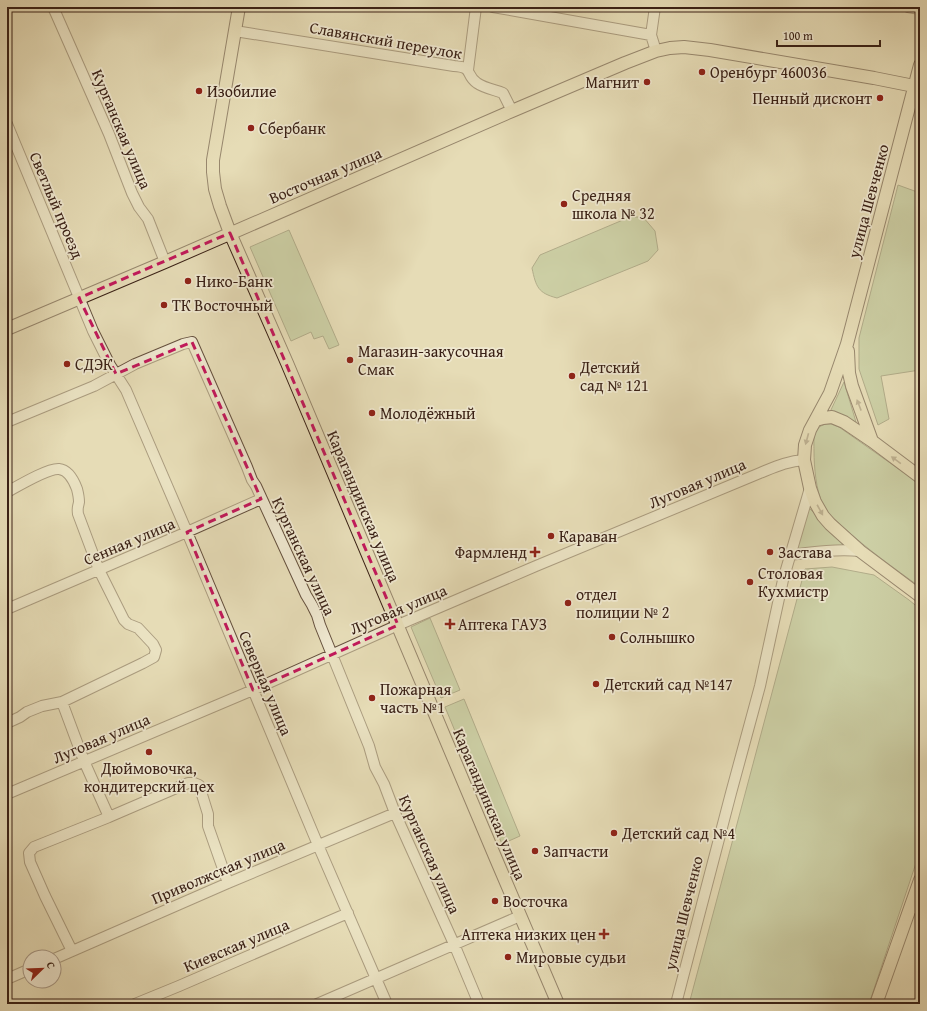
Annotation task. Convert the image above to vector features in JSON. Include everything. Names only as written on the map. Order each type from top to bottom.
[{"type":"main road","name":"Карагандинская улица","points":[[239,7],[213,160],[215,188],[220,206],[230,233],[558,1004]]},
{"type":"main road","name":"Восточная улица","points":[[7,329],[656,50],[684,48],[710,50],[914,86]]},
{"type":"main road","name":"улица Шевченко","points":[[920,65],[848,344],[830,393],[810,430],[805,445],[804,460],[810,488],[815,502],[823,516],[860,551],[920,596]]},
{"type":"main road","name":"улица Шевченко","points":[[848,344],[849,373],[852,386],[872,442]]},
{"type":"main road","points":[[816,420],[827,417],[836,418],[852,427],[920,477]]},
{"type":"main road","points":[[876,1004],[915,908],[920,880]]},
{"type":"street","name":"Курганская улица","points":[[53,7],[114,147],[132,193],[139,207],[148,219],[165,262]]},
{"type":"street","points":[[468,70],[476,7]]},
{"type":"street","points":[[493,7],[651,35]]},
{"type":"street","points":[[655,7],[651,35],[656,50]]},
{"type":"street","points":[[908,7],[920,9]]},
{"type":"street","name":"Славянский переулок","points":[[235,31],[446,65],[461,66],[468,70],[472,79],[478,84],[503,94],[512,111]]},
{"type":"street","name":"Светлый проезд","points":[[7,124],[104,355],[116,374]]},
{"type":"street","name":"Курганская улица","points":[[116,374],[183,344],[192,342],[252,480],[306,595],[317,615],[395,813],[454,944],[479,1004]]},
{"type":"street","points":[[7,422],[94,386],[116,374]]},
{"type":"street","name":"Северная улица","points":[[116,374],[126,390],[318,845],[387,1004]]},
{"type":"street","name":"Луговая улица","points":[[7,794],[253,690],[398,625],[552,559],[785,463],[795,460],[804,460]]},
{"type":"street","points":[[7,492],[47,472],[58,469],[71,476],[79,500],[77,508],[78,514],[99,570],[124,620],[138,628],[153,644],[156,650],[154,657],[143,663],[62,702],[42,706],[7,723]]},
{"type":"street","name":"улица Шевченко","points":[[677,1000],[760,686],[783,580],[810,488]]},
{"type":"street","name":"Сенная улица","points":[[7,608],[99,570],[261,499]]},
{"type":"street","points":[[790,556],[819,551],[860,551]]},
{"type":"street","points":[[62,702],[84,761],[108,817]]},
{"type":"street","points":[[72,951],[30,862],[29,853],[34,847],[188,783],[194,783],[199,785],[208,814],[208,826],[228,883]]},
{"type":"street","name":"Приволжская улица","points":[[62,955],[228,883],[395,813]]},
{"type":"street","name":"Киевская улица","points":[[135,1004],[348,913]]},
{"type":"street","points":[[317,1004],[520,916]]},
{"type":"street","points":[[7,979],[22,972]]},
{"type":"highlighted area","points":[[230,233],[398,625],[253,690],[187,532],[261,499],[192,342],[116,374],[79,298]]},
{"type":"green space","points":[[898,185],[920,193],[920,370],[881,376],[889,419],[878,425],[859,369],[859,338]]},
{"type":"green space","points":[[630,217],[643,217],[655,231],[658,250],[648,261],[557,298],[546,294],[539,288],[532,268],[540,255]]},
{"type":"green space","points":[[289,230],[339,345],[329,349],[323,336],[314,339],[311,332],[291,341],[250,247]]},
{"type":"green space","points":[[844,382],[856,422],[830,412]]},
{"type":"green space","points":[[826,424],[839,427],[920,484],[920,587],[852,535],[832,517],[825,508],[821,499],[816,478],[814,464],[814,442],[815,434],[818,428]]},
{"type":"green space","points":[[808,507],[846,545],[795,550]]},
{"type":"green space","points":[[832,567],[874,575],[920,609],[920,851],[869,1004],[689,1004],[805,569]]},
{"type":"green space","points":[[430,618],[460,690],[441,698],[411,627]]},
{"type":"green space","points":[[464,699],[520,836],[502,844],[445,707]]},
{"type":"place","name":"Оренбург 460036","points":[[702,72]]},
{"type":"place","name":"Магнит","points":[[647,82]]},
{"type":"place","name":"Изобилие","points":[[199,91]]},
{"type":"place","name":"Пенный дисконт","points":[[880,98]]},
{"type":"place","name":"Сбербанк","points":[[251,128]]},
{"type":"place","name":"Средняя школа № 32","points":[[564,204]]},
{"type":"place","name":"Нико-Банк","points":[[188,281]]},
{"type":"place","name":"ТК Восточный","points":[[164,305]]},
{"type":"place","name":"Магазин-закусочная Смак","points":[[350,360]]},
{"type":"place","name":"СДЭК","points":[[67,364]]},
{"type":"place","name":"Детский сад № 121","points":[[572,376]]},
{"type":"place","name":"Молодёжный","points":[[372,413]]},
{"type":"place","name":"Караван","points":[[551,536]]},
{"type":"place","name":"Фармленд","points":[[535,552]]},
{"type":"place","name":"Застава","points":[[770,552]]},
{"type":"place","name":"Столовая Кухмистр","points":[[750,582]]},
{"type":"place","name":"отдел полиции № 2","points":[[568,603]]},
{"type":"place","name":"Аптека ГАУЗ","points":[[450,624]]},
{"type":"place","name":"Солнышко","points":[[612,637]]},
{"type":"place","name":"Детский сад №147","points":[[596,684]]},
{"type":"place","name":"Пожарная часть №1","points":[[372,698]]},
{"type":"place","name":"Дюймовочка, кондитерский цех","points":[[149,752]]},
{"type":"place","name":"Детский сад №4","points":[[614,833]]},
{"type":"place","name":"Запчасти","points":[[535,851]]},
{"type":"place","name":"Восточка","points":[[495,901]]},
{"type":"place","name":"Аптека низких цен","points":[[604,934]]},
{"type":"place","name":"Мировые судьи","points":[[508,957]]}]
